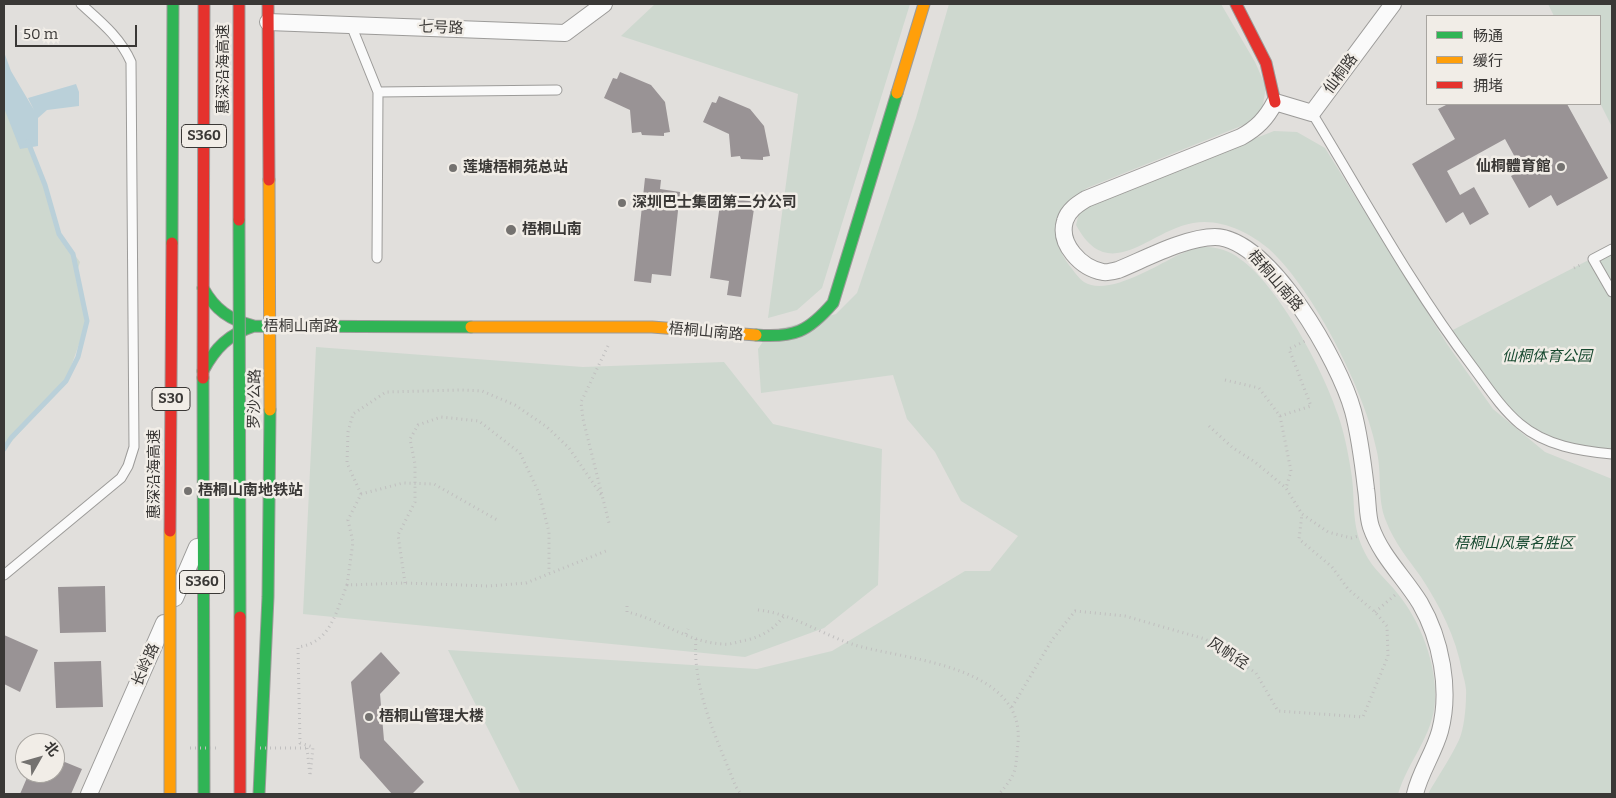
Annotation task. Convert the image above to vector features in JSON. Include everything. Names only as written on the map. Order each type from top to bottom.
[{"type":"main road","name":"惠深沿海高速","points":[[170,794],[168,682],[174,4]]},
{"type":"main road","name":"S360","points":[[204,4],[202,269],[204,794]]},
{"type":"main road","name":"惠深沿海高速","points":[[239,4],[240,794]]},
{"type":"main road","name":"罗沙公路","points":[[259,794],[267,669],[271,326],[268,4]]},
{"type":"main road","name":"梧桐山南路","points":[[203,288],[214,308],[222,315],[232,321],[254,326],[652,327],[782,337],[800,332],[820,319],[833,303],[924,4]]},
{"type":"main road","points":[[1236,4],[1266,59],[1274,84],[1275,102]]},
{"type":"main road","points":[[202,269],[213,289],[227,300],[235,303],[255,296],[270,274]]},
{"type":"main road","name":"梧桐山南路","points":[[203,370],[217,347],[232,334],[254,326]]},
{"type":"main road","points":[[217,347],[238,342],[255,348],[263,360],[270,386]]},
{"type":"street","name":"七号路","points":[[268,22],[565,33],[604,4]]},
{"type":"street","name":"仙桐路","points":[[1312,113],[1394,4]]},
{"type":"street","points":[[1275,102],[1312,113]]},
{"type":"street","name":"梧桐山南路","points":[[1275,102],[1266,118],[1256,129],[1241,137],[1086,198],[1073,207],[1065,220],[1064,235],[1069,247],[1078,260],[1104,273],[1118,270],[1200,239],[1228,239],[1246,247],[1263,262],[1285,288],[1318,336],[1334,366],[1352,409],[1362,452],[1370,525],[1391,564],[1408,584],[1422,607],[1433,632],[1441,659],[1444,684],[1444,710],[1440,732],[1415,794]]},
{"type":"street","name":"长岭路","points":[[89,794],[202,536]]},
{"type":"lane","points":[[4,575],[121,478],[128,466],[134,446],[132,62],[125,47],[109,28],[81,4]]},
{"type":"lane","points":[[350,25],[378,92],[377,258]]},
{"type":"lane","points":[[378,92],[557,90]]},
{"type":"lane","points":[[1312,113],[1447,333],[1506,411],[1521,425],[1543,439],[1581,451],[1612,454]]},
{"type":"lane","points":[[1612,249],[1593,259],[1612,292]]},
{"type":"path","points":[[609,524],[583,419],[581,402],[616,327]]},
{"type":"path","points":[[1280,416],[1311,406],[1289,349],[1318,336]]},
{"type":"path","points":[[1225,380],[1259,388],[1280,416],[1291,471],[1286,488]]},
{"type":"path","points":[[361,494],[346,463],[348,432],[353,414],[386,392],[461,390],[482,391],[514,405],[547,428],[569,448],[602,496]]},
{"type":"path","points":[[405,583],[398,535],[415,502],[415,464],[410,439],[418,425],[441,417],[479,420],[520,453],[536,485],[549,532],[549,573]]},
{"type":"path","points":[[1209,426],[1233,448],[1255,462],[1286,488],[1302,514],[1328,532],[1351,538],[1374,534]]},
{"type":"path","points":[[361,494],[403,484],[434,484],[499,520]]},
{"type":"path","points":[[307,748],[310,776],[313,747],[300,743],[298,647],[308,646],[328,631],[347,585],[353,542],[348,520],[361,494]]},
{"type":"path","points":[[1302,514],[1299,539],[1332,568],[1348,589],[1375,612],[1408,584]]},
{"type":"path","points":[[347,585],[405,583],[489,586],[526,582],[606,551]]},
{"type":"path","points":[[627,606],[627,612],[643,616],[696,639],[725,644],[753,638],[774,629],[784,615]]},
{"type":"path","points":[[632,610],[631,614],[662,624]]},
{"type":"path","points":[[758,610],[784,615],[860,646],[917,657],[974,677],[998,692],[1012,708],[1018,735],[1015,776],[999,794]]},
{"type":"path","name":"风帆径","points":[[1012,708],[1052,640],[1075,611],[1126,616],[1205,639],[1256,673],[1278,711],[1363,717],[1388,656],[1387,626],[1375,612]]},
{"type":"path","points":[[686,634],[688,629]]},
{"type":"path","points":[[696,639],[698,678],[710,720],[736,788],[741,794]]},
{"type":"green space","points":[[655,4],[910,4],[822,288],[797,310],[768,318],[798,94],[621,36]]},
{"type":"green space","points":[[949,4],[1221,4],[1255,62],[1266,87],[1262,110],[1246,124],[1087,188],[1069,201],[1059,215],[1057,232],[1059,244],[1066,260],[1080,279],[1094,286],[1118,283],[1199,247],[1221,249],[1236,256],[1255,271],[1284,308],[1298,330],[1322,376],[1342,428],[1351,471],[1355,522],[1360,542],[1372,564],[1398,594],[1414,617],[1426,644],[1430,659],[1435,687],[1433,714],[1430,726],[1398,794],[521,794],[448,650],[757,669],[832,651],[965,571],[990,571],[1018,536],[961,501],[935,452],[907,419],[893,375],[761,393],[758,349],[770,331],[836,314],[857,293],[916,118]]},
{"type":"green space","points":[[1548,4],[1612,4],[1612,127],[1601,105],[1601,15],[1554,15]]},
{"type":"green space","points":[[4,107],[29,145],[45,185],[59,234],[80,262],[77,272],[86,324],[66,381],[4,450]]},
{"type":"green space","name":"梧桐山风景名胜区","points":[[1274,131],[1297,132],[1325,148],[1447,344],[1493,409],[1545,452],[1612,479],[1612,794],[1428,794],[1461,735],[1466,706],[1464,680],[1456,646],[1441,611],[1389,529],[1383,513],[1377,452],[1371,428],[1350,373],[1320,316],[1286,267],[1269,249],[1252,237],[1234,228],[1213,223],[1193,223],[1176,228],[1130,250],[1116,253],[1102,252],[1089,243],[1076,225],[1079,213],[1098,200]]},
{"type":"green space","name":"仙桐体育公园","points":[[1612,248],[1612,454],[1581,451],[1521,425],[1447,333]]},
{"type":"green space","points":[[316,347],[583,367],[724,362],[773,424],[882,449],[878,585],[824,628],[745,657],[303,614]]},
{"type":"water","points":[[4,52],[11,71],[34,110],[28,98],[76,84],[79,92],[79,106],[47,110],[38,118],[38,146],[20,149],[4,108]]},
{"type":"building","points":[[620,72],[651,85],[665,102],[670,132],[664,133],[664,136],[642,135],[641,132],[632,133],[630,110],[604,98],[613,78],[617,79]]},
{"type":"building","points":[[719,96],[750,109],[764,126],[770,156],[763,157],[763,160],[741,159],[740,156],[731,157],[729,134],[703,122],[712,102],[716,103]]},
{"type":"building","name":"仙桐體育館","points":[[1446,105],[1568,105],[1608,178],[1557,206],[1551,195],[1529,208],[1511,176],[1522,170],[1505,139],[1447,171],[1460,195],[1474,187],[1489,214],[1470,225],[1463,212],[1446,223],[1412,164],[1455,139],[1438,109]]},
{"type":"building","points":[[645,178],[661,180],[660,189],[680,192],[671,276],[652,274],[651,283],[634,281]]},
{"type":"building","points":[[737,199],[755,202],[741,297],[727,295],[729,281],[710,278],[720,204],[736,206]]},
{"type":"building","points":[[105,586],[106,632],[60,633],[58,587]]},
{"type":"building","points":[[4,635],[38,650],[20,692],[4,684]]},
{"type":"building","name":"梧桐山管理大楼","points":[[381,652],[400,673],[380,694],[384,740],[424,782],[412,794],[392,794],[360,758],[351,682]]},
{"type":"building","points":[[101,661],[103,707],[56,708],[54,662]]},
{"type":"building","points":[[65,762],[82,769],[71,794],[20,794],[25,783],[65,783]]},
{"type":"waterway","points":[[4,449],[11,438],[66,381],[78,357],[87,321],[73,254],[59,234],[45,185],[28,142]]},
{"type":"traffic: fast","points":[[172,243],[173,4]]},
{"type":"traffic: fast","points":[[756,335],[781,335],[799,331],[816,321],[833,303],[897,93]]},
{"type":"traffic: fast","points":[[239,220],[240,617]]},
{"type":"traffic: fast","points":[[203,288],[224,313],[238,321],[254,326],[471,327]]},
{"type":"traffic: fast","points":[[203,371],[213,355],[224,343],[237,333],[254,326]]},
{"type":"traffic: fast","points":[[203,378],[204,794]]},
{"type":"traffic: fast","points":[[259,794],[268,597],[270,410]]},
{"type":"traffic: slow","points":[[897,93],[924,4]]},
{"type":"traffic: slow","points":[[269,180],[270,410]]},
{"type":"traffic: slow","points":[[471,327],[652,327],[756,335]]},
{"type":"traffic: slow","points":[[170,531],[170,794]]},
{"type":"traffic: jam","points":[[203,378],[204,4]]},
{"type":"traffic: jam","points":[[239,4],[239,220]]},
{"type":"traffic: jam","points":[[268,4],[269,180]]},
{"type":"traffic: jam","points":[[1236,4],[1266,63],[1275,102]]},
{"type":"traffic: jam","points":[[170,531],[172,243]]},
{"type":"traffic: jam","points":[[240,617],[240,794]]},
{"type":"place","name":"仙桐體育館","points":[[1561,167]]},
{"type":"place","name":"莲塘梧桐苑总站","points":[[453,168]]},
{"type":"place","name":"深圳巴士集团第二分公司","points":[[622,203]]},
{"type":"place","name":"梧桐山南","points":[[511,230]]},
{"type":"place","name":"梧桐山南地铁站","points":[[188,491]]},
{"type":"place","name":"梧桐山管理大楼","points":[[369,717]]}]
